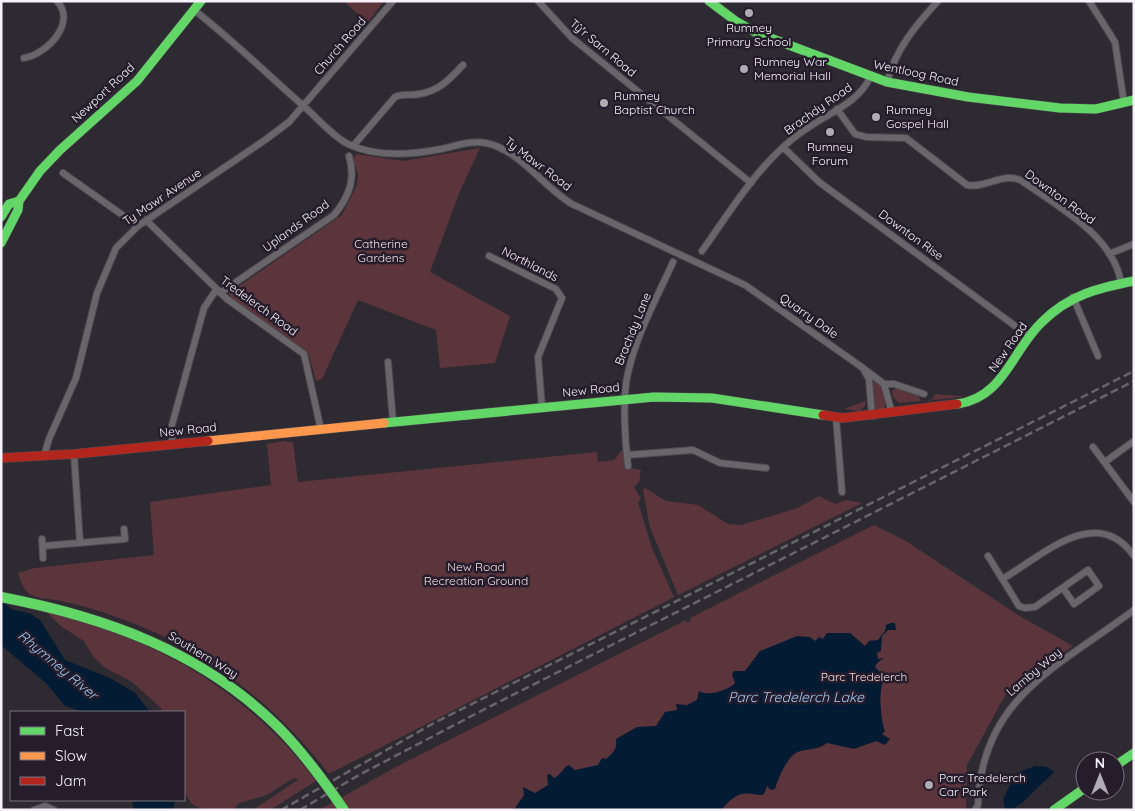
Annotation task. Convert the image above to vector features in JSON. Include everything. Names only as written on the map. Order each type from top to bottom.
[{"type":"street","points":[[24,58],[35,55],[44,49],[61,30],[65,17],[62,6],[57,1]]},
{"type":"street","name":"Newport Road","points":[[1,243],[18,210],[19,201],[34,178],[60,150],[144,74],[201,1]]},
{"type":"street","name":"Church Road","points":[[303,106],[393,1]]},
{"type":"street","name":"Tŷ'r Sarn Road","points":[[538,1],[572,38],[751,183]]},
{"type":"street","name":"Wentloog Road","points":[[709,1],[746,28],[887,82],[960,95],[1060,108],[1096,109],[1129,101]]},
{"type":"street","points":[[887,82],[893,61],[900,49],[921,20],[938,1]]},
{"type":"street","points":[[1089,1],[1115,42],[1129,101]]},
{"type":"street","name":"Ty Mawr Road","points":[[194,10],[234,41],[344,142],[353,146],[400,154],[418,153],[475,142],[493,145],[513,156],[563,198],[637,236],[697,263]]},
{"type":"street","points":[[353,146],[395,96],[418,95],[434,90],[447,82],[462,65]]},
{"type":"street","name":"Brachdy Road","points":[[702,251],[751,183],[784,148],[805,129],[862,92],[870,77]]},
{"type":"street","name":"Ty Mawr Avenue","points":[[44,456],[48,439],[76,378],[104,271],[116,248],[146,220],[289,122],[303,106]]},
{"type":"street","name":"Downton Road","points":[[837,109],[855,134],[866,138],[906,138],[967,185],[975,186],[1017,178],[1083,226],[1109,254],[1117,266],[1121,283]]},
{"type":"street","name":"Downton Rise","points":[[784,148],[819,182],[1029,336]]},
{"type":"street","name":"Uplands Road","points":[[172,444],[172,424],[204,308],[218,291],[334,215],[344,202],[352,184],[352,169],[349,156]]},
{"type":"street","points":[[63,173],[138,226]]},
{"type":"street","name":"Newport Road","points":[[1,217],[9,204],[19,201]]},
{"type":"street","name":"Tredelerch Road","points":[[146,220],[218,291],[304,354],[321,430]]},
{"type":"street","points":[[1109,254],[1134,244]]},
{"type":"street","name":"Northlands","points":[[489,256],[556,289],[562,298],[538,360],[542,408]]},
{"type":"street","name":"Brachdy Lane","points":[[628,466],[626,382],[632,356],[673,262]]},
{"type":"street","name":"Quarry Dale","points":[[697,263],[745,286],[884,384]]},
{"type":"street","name":"New Road","points":[[1,458],[74,454],[626,400],[704,397],[836,417],[872,416],[952,405],[980,398],[999,381],[1029,336],[1044,318],[1073,297],[1096,288],[1134,282]]},
{"type":"street","points":[[1073,297],[1098,356]]},
{"type":"street","points":[[388,362],[393,422]]},
{"type":"street","points":[[863,368],[869,379],[872,416]]},
{"type":"street","points":[[892,413],[884,384],[894,384],[924,394]]},
{"type":"street","points":[[836,417],[842,492]]},
{"type":"street","points":[[1105,462],[1134,441]]},
{"type":"street","points":[[1093,447],[1134,502]]},
{"type":"street","points":[[627,455],[693,450],[726,464],[766,468]]},
{"type":"street","points":[[74,454],[80,543]]},
{"type":"street","points":[[43,558],[42,542],[80,543],[125,539],[124,529]]},
{"type":"street","points":[[1004,578],[1072,537],[1087,532],[1112,534],[1132,547],[1134,556]]},
{"type":"street","points":[[988,556],[1004,578],[1014,600],[1019,606],[1025,608],[1035,607],[1088,570],[1099,586],[1074,604],[1063,588]]},
{"type":"street","name":"Southern Way","points":[[1,597],[69,610],[108,622],[158,642],[197,663],[238,691],[275,724],[318,772],[344,810]]},
{"type":"street","name":"Lamby Way","points":[[978,808],[980,782],[990,743],[1002,719],[1014,702],[1062,663],[1134,610]]},
{"type":"street","points":[[1054,810],[1075,795]]},
{"type":"street","points":[[34,810],[44,806],[54,810]]},
{"type":"green space","points":[[344,1],[384,1],[367,23]]},
{"type":"green space","name":"Catherine Gardens","points":[[480,148],[460,191],[430,272],[510,316],[495,363],[440,368],[436,330],[358,300],[322,379],[316,381],[308,352],[230,297],[229,293],[342,215],[357,185],[358,174],[353,159],[356,154],[403,161]]},
{"type":"green space","points":[[874,381],[877,381],[884,394],[884,409],[876,409],[874,406]]},
{"type":"green space","points":[[897,388],[917,394],[921,401],[899,403],[893,397],[892,391]]},
{"type":"green space","points":[[935,394],[962,397],[925,401],[933,399]]},
{"type":"green space","points":[[866,401],[865,406],[859,411],[844,409]]},
{"type":"green space","name":"New Road Recreation Ground","points":[[283,441],[293,442],[298,482],[597,452],[598,462],[614,460],[623,451],[630,468],[641,470],[639,482],[634,487],[641,499],[638,502],[652,548],[674,597],[329,774],[285,724],[234,680],[207,661],[148,629],[109,614],[34,596],[26,591],[18,573],[35,568],[154,555],[150,502],[271,485],[267,444]]},
{"type":"green space","points":[[645,488],[666,501],[698,505],[728,524],[741,525],[798,508],[819,496],[835,504],[846,500],[862,503],[678,595],[650,527],[643,490]]},
{"type":"green space","name":"Parc Tredelerch","points":[[874,525],[906,541],[1018,615],[1073,646],[1007,692],[967,765],[966,810],[319,810],[396,767],[686,620],[687,623],[691,621],[690,618]]},
{"type":"green space","points":[[46,612],[124,636],[196,672],[230,695],[261,721],[290,749],[316,781],[270,810],[253,810],[299,779],[294,778],[267,795],[239,803],[233,810],[203,810],[192,804],[185,794],[185,711],[162,711],[161,708],[132,682],[104,667],[92,655],[84,641],[62,627]]},
{"type":"water","name":"Rhymney River","points":[[1,599],[11,609],[31,614],[40,620],[65,660],[110,678],[135,693],[149,711],[79,711],[64,705],[47,684],[1,645]]},
{"type":"water","name":"Parc Tredelerch Lake","points":[[895,623],[896,630],[888,630],[882,636],[881,651],[877,653],[878,659],[884,658],[875,667],[885,677],[881,688],[881,710],[885,731],[882,734],[890,739],[885,745],[876,741],[854,749],[827,743],[820,747],[798,752],[790,758],[775,789],[771,790],[767,786],[762,795],[747,793],[738,795],[721,810],[511,810],[515,808],[524,795],[523,787],[535,793],[548,785],[547,775],[550,774],[554,778],[569,765],[575,770],[598,765],[602,758],[606,759],[613,752],[616,739],[637,727],[656,726],[665,712],[677,710],[676,704],[687,705],[697,700],[699,691],[713,693],[732,686],[735,683],[732,674],[734,671],[745,671],[760,651],[797,636],[810,637],[815,641],[819,637],[823,639],[827,633],[850,633],[865,646],[869,641],[878,640],[885,631],[886,625]]},
{"type":"water","points":[[1035,766],[1047,767],[1054,772],[1021,804],[1010,810],[1005,808],[1003,799],[1016,773]]},
{"type":"water","points":[[132,801],[175,801],[173,810],[134,810]]},
{"type":"railway","points":[[281,810],[434,723],[1134,371]]},
{"type":"railway","points":[[300,810],[359,775],[483,710],[1134,381]]},
{"type":"traffic: fast","points":[[1,243],[18,210],[19,201],[40,171],[60,150],[137,81],[201,1]]},
{"type":"traffic: fast","points":[[709,1],[737,22],[757,33],[887,82],[968,97],[1060,108],[1096,109],[1134,100]]},
{"type":"traffic: fast","points":[[1,217],[9,204],[19,201]]},
{"type":"traffic: fast","points":[[957,404],[973,400],[986,393],[997,383],[1032,333],[1063,305],[1096,290],[1134,281]]},
{"type":"traffic: fast","points":[[384,423],[654,397],[712,398],[823,415]]},
{"type":"traffic: fast","points":[[1,597],[40,605],[114,627],[150,641],[217,677],[248,700],[278,727],[313,767],[344,810]]},
{"type":"traffic: fast","points":[[1125,759],[1134,753]]},
{"type":"traffic: fast","points":[[1054,810],[1075,795]]},
{"type":"traffic: slow","points":[[208,441],[384,423]]},
{"type":"traffic: jam","points":[[823,415],[843,418],[957,404]]},
{"type":"traffic: jam","points":[[1,458],[74,454],[208,441]]},
{"type":"place","name":"Rumney Primary School","points":[[749,13]]},
{"type":"place","name":"Rumney War Memorial Hall","points":[[744,69]]},
{"type":"place","name":"Rumney Baptist Church","points":[[604,103]]},
{"type":"place","name":"Rumney Gospel Hall","points":[[876,117]]},
{"type":"place","name":"Rumney Forum","points":[[830,132]]},
{"type":"place","name":"Parc Tredelerch Car Park","points":[[929,785]]}]
